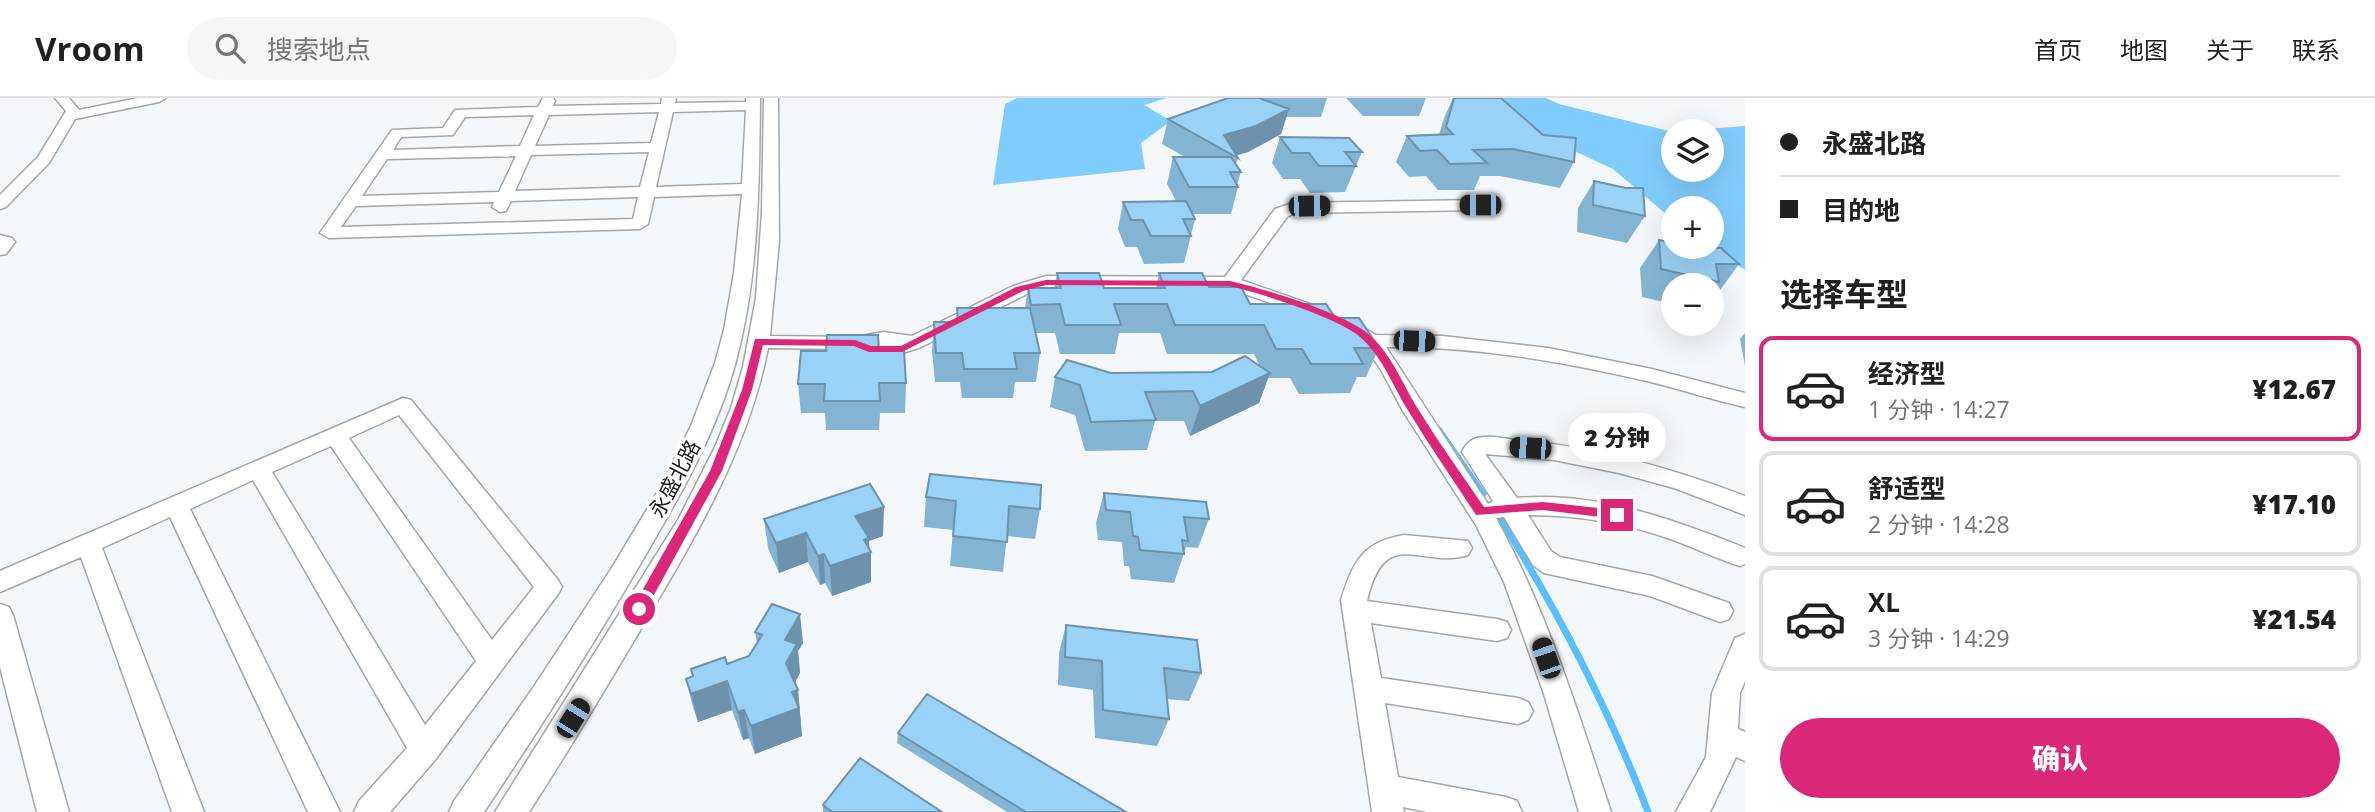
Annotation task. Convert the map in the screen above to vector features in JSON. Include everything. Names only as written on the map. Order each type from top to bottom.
[{"type":"street","points":[[0,204],[44,160],[73,111],[62,98]]},
{"type":"street","points":[[70,116],[159,98]]},
{"type":"street","points":[[668,103],[640,224],[330,233],[397,133],[448,132],[460,113],[546,104],[759,101]]},
{"type":"street","name":"永盛北路","points":[[465,812],[523,730],[594,618],[696,444],[718,388],[734,331],[741,290],[748,189],[759,101]]},
{"type":"street","name":"永盛北路","points":[[511,812],[546,761],[658,577],[716,471],[747,390],[759,342],[769,258],[759,101]]},
{"type":"street","points":[[491,228],[546,104]]},
{"type":"street","points":[[382,155],[657,147]]},
{"type":"street","points":[[351,201],[748,189]]},
{"type":"street","points":[[1230,283],[1281,213],[1293,208],[1480,205]]},
{"type":"street","points":[[0,240],[6,243],[0,250]]},
{"type":"street","points":[[1086,282],[1104,264]]},
{"type":"street","points":[[759,342],[855,343],[868,338],[902,339],[914,343],[1020,289],[1046,282],[1230,283],[1254,289],[1339,321],[1371,341],[1391,369],[1414,411],[1480,512],[1517,582],[1539,640],[1595,812]]},
{"type":"street","points":[[1371,341],[1451,343],[1539,353],[1651,376],[1745,400]]},
{"type":"street","points":[[0,582],[403,405],[549,587],[424,750],[370,812]]},
{"type":"street","points":[[335,435],[492,662]]},
{"type":"street","points":[[1720,611],[1652,586],[1553,566],[1542,558],[1473,452],[1479,446],[1530,448],[1618,463],[1672,478],[1745,506]]},
{"type":"street","points":[[258,469],[424,750]]},
{"type":"street","points":[[176,505],[324,812]]},
{"type":"street","points":[[1480,512],[1510,507],[1543,506],[1617,515],[1657,525],[1740,556]]},
{"type":"street","points":[[88,543],[188,812]]},
{"type":"street","points":[[1459,548],[1409,544],[1387,547],[1371,555],[1360,574],[1354,600],[1355,610],[1386,801],[1506,812]]},
{"type":"street","points":[[1355,610],[1497,631]]},
{"type":"street","points":[[0,615],[53,812]]},
{"type":"street","points":[[1692,812],[1707,790],[1721,757],[1734,741],[1726,693],[1745,646]]},
{"type":"street","points":[[1367,688],[1518,711]]},
{"type":"shaded area","points":[[1017,98],[1167,98],[1144,105],[1171,121],[1141,143],[1145,169],[993,185],[1005,104]]},
{"type":"shaded area","points":[[1460,98],[1546,98],[1559,104],[1661,129],[1661,182],[1724,182],[1724,128],[1745,126],[1745,270],[1724,257],[1724,196],[1661,196],[1661,210],[1613,169]]},
{"type":"building","points":[[1228,98],[1259,98],[1289,109],[1256,126],[1224,135],[1238,158],[1168,119]]},
{"type":"building","points":[[1454,98],[1501,98],[1543,135],[1576,138],[1574,162],[1513,149],[1473,150],[1487,163],[1450,164],[1437,150],[1420,151],[1407,136],[1453,134],[1446,127]]},
{"type":"building","points":[[1280,137],[1349,138],[1362,152],[1345,152],[1356,166],[1319,166],[1309,153],[1292,153]]},
{"type":"building","points":[[1173,157],[1231,157],[1241,172],[1230,172],[1238,187],[1189,187]]},
{"type":"building","points":[[1594,181],[1626,188],[1643,188],[1645,216],[1593,205]]},
{"type":"building","points":[[1186,201],[1195,219],[1183,219],[1191,236],[1151,236],[1143,220],[1131,220],[1123,202]]},
{"type":"building","points":[[1659,240],[1661,259],[1724,259],[1724,251],[1739,264],[1716,264],[1718,273],[1679,273],[1661,269]]},
{"type":"building","points":[[1057,273],[1099,273],[1104,288],[1165,288],[1159,273],[1202,273],[1209,287],[1241,287],[1250,304],[1326,304],[1335,318],[1359,318],[1379,348],[1354,348],[1363,364],[1311,364],[1302,349],[1276,349],[1264,325],[1175,325],[1167,304],[1114,304],[1121,325],[1065,325],[1060,304],[1031,305],[1028,288],[1061,288]]},
{"type":"building","points":[[957,308],[1030,308],[1040,353],[1014,353],[1017,369],[964,369],[962,353],[936,353],[934,322],[958,322]]},
{"type":"building","points":[[827,335],[878,335],[879,350],[904,350],[906,383],[879,383],[880,401],[824,401],[825,384],[798,384],[801,351],[826,351]]},
{"type":"building","points":[[1245,356],[1270,373],[1200,406],[1193,391],[1145,392],[1156,420],[1091,422],[1080,385],[1055,377],[1067,360],[1111,373],[1212,372]]},
{"type":"building","points":[[930,474],[1041,485],[1040,509],[1009,506],[1007,542],[953,536],[956,501],[926,497]]},
{"type":"building","points":[[870,484],[884,507],[855,516],[869,538],[864,540],[871,552],[830,566],[824,554],[818,556],[806,533],[776,543],[764,519]]},
{"type":"building","points":[[1104,493],[1206,502],[1209,519],[1184,517],[1188,541],[1182,540],[1184,554],[1140,550],[1138,537],[1133,536],[1130,512],[1106,510]]},
{"type":"building","points":[[772,604],[800,614],[785,640],[797,644],[786,663],[798,690],[792,692],[799,708],[751,726],[744,710],[738,712],[727,681],[691,694],[686,679],[693,676],[691,669],[725,657],[727,664],[749,656],[762,635],[755,632]]},
{"type":"building","points":[[1066,625],[1197,640],[1201,673],[1164,668],[1169,719],[1103,710],[1102,661],[1065,657]]},
{"type":"building","points":[[927,694],[1126,812],[1026,812],[898,733]]},
{"type":"building","points":[[860,758],[942,812],[832,812],[823,805]]},
{"type":"waterway","points":[[1439,429],[1484,494]]},
{"type":"waterway","points":[[1501,520],[1582,662],[1617,736],[1648,812]]},
{"type":"route","points":[[639,609],[716,471],[747,390],[759,342],[855,343],[869,349],[902,349],[1020,289],[1046,282],[1230,283],[1254,289],[1339,321],[1357,330],[1378,349],[1414,411],[1480,512],[1510,507],[1543,506],[1617,515]]}]
